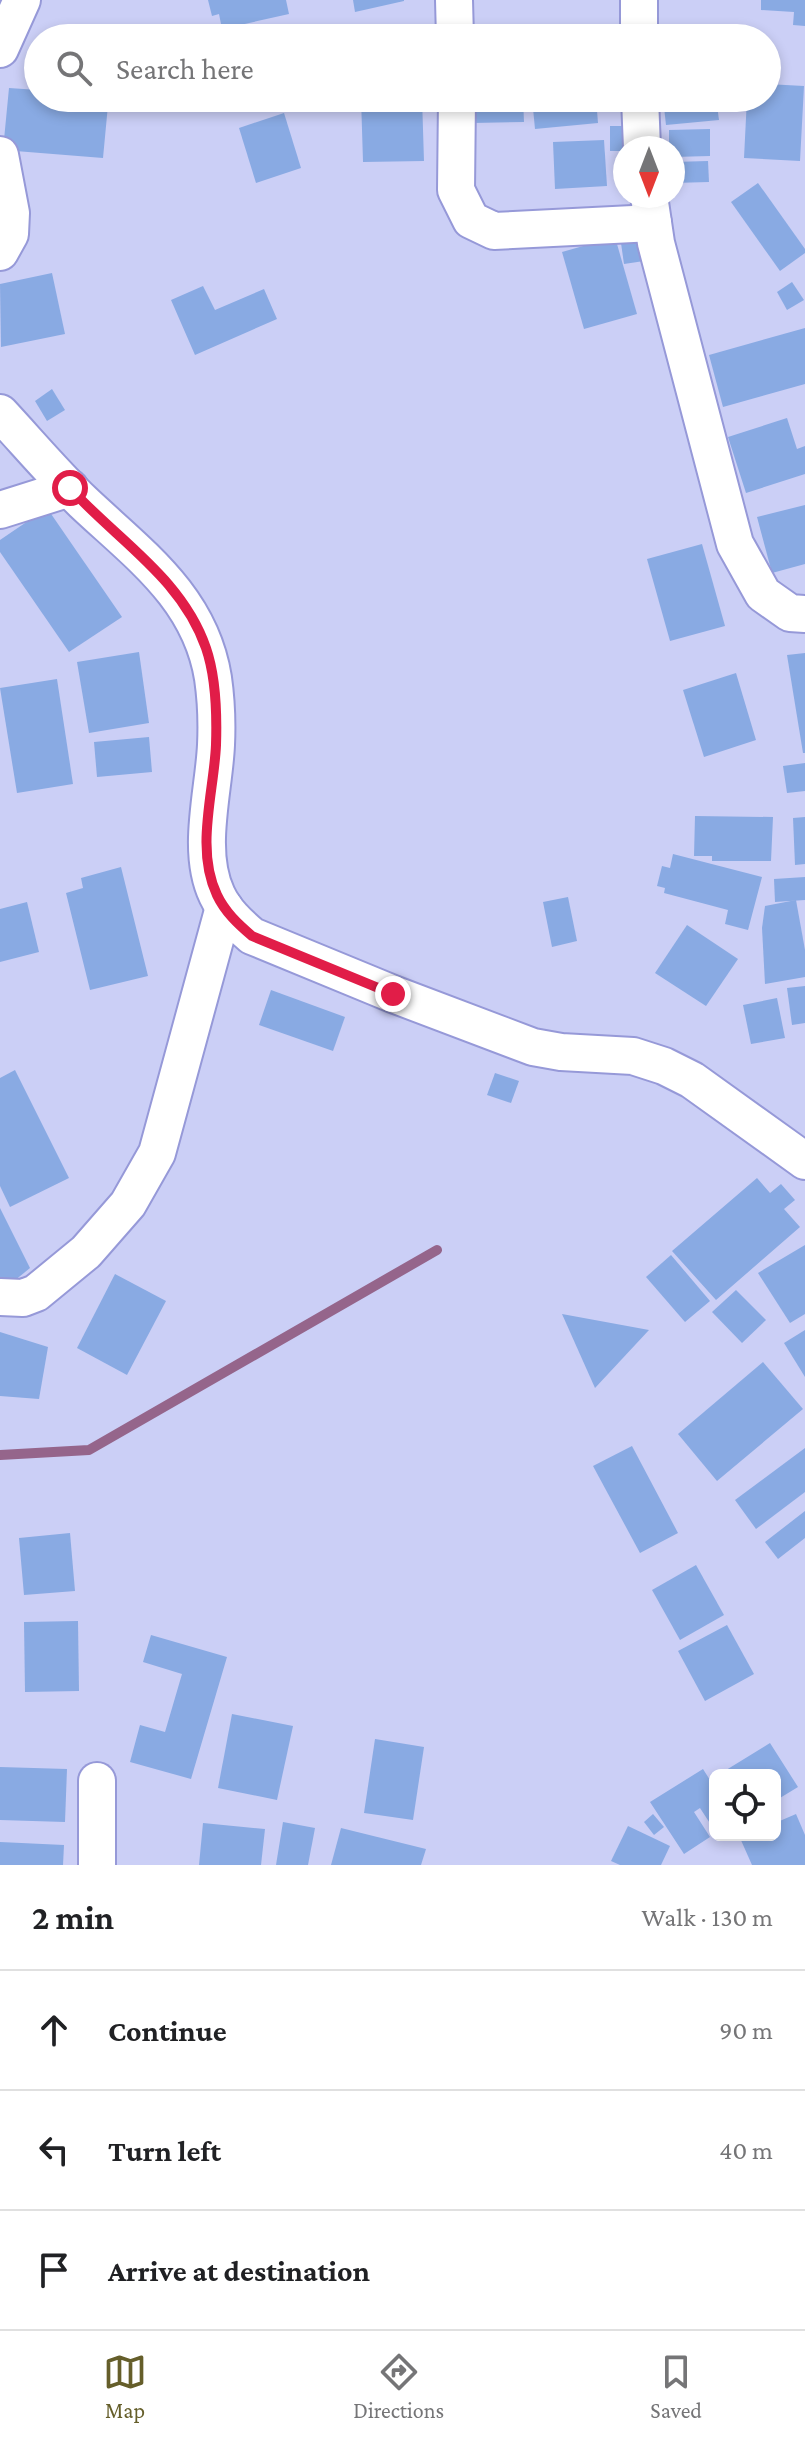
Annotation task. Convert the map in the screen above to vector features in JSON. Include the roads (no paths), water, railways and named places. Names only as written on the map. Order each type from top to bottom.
[{"type":"street","points":[[0,49],[22,0]]},
{"type":"street","points":[[454,0],[455,24]]},
{"type":"street","points":[[639,0],[639,24]]},
{"type":"street","points":[[457,112],[456,190],[471,220],[494,231],[651,210],[735,544],[763,594],[790,613],[805,614]]},
{"type":"street","points":[[641,112],[642,136]]},
{"type":"street","points":[[0,155],[11,213],[10,234],[0,252]]},
{"type":"street","points":[[0,413],[70,488],[143,554],[182,601],[206,648],[213,681],[216,745],[206,817],[210,865],[216,894],[233,920],[252,936],[533,1047],[561,1052],[633,1056],[664,1066],[692,1080],[805,1161]]},
{"type":"street","points":[[0,510],[70,488]]},
{"type":"street","points":[[0,1297],[23,1298],[36,1293],[86,1252],[128,1204],[157,1153],[224,907]]},
{"type":"street","points":[[97,1781],[97,1865]]},
{"type":"waterway","points":[[0,1455],[89,1450],[437,1250]]}]
